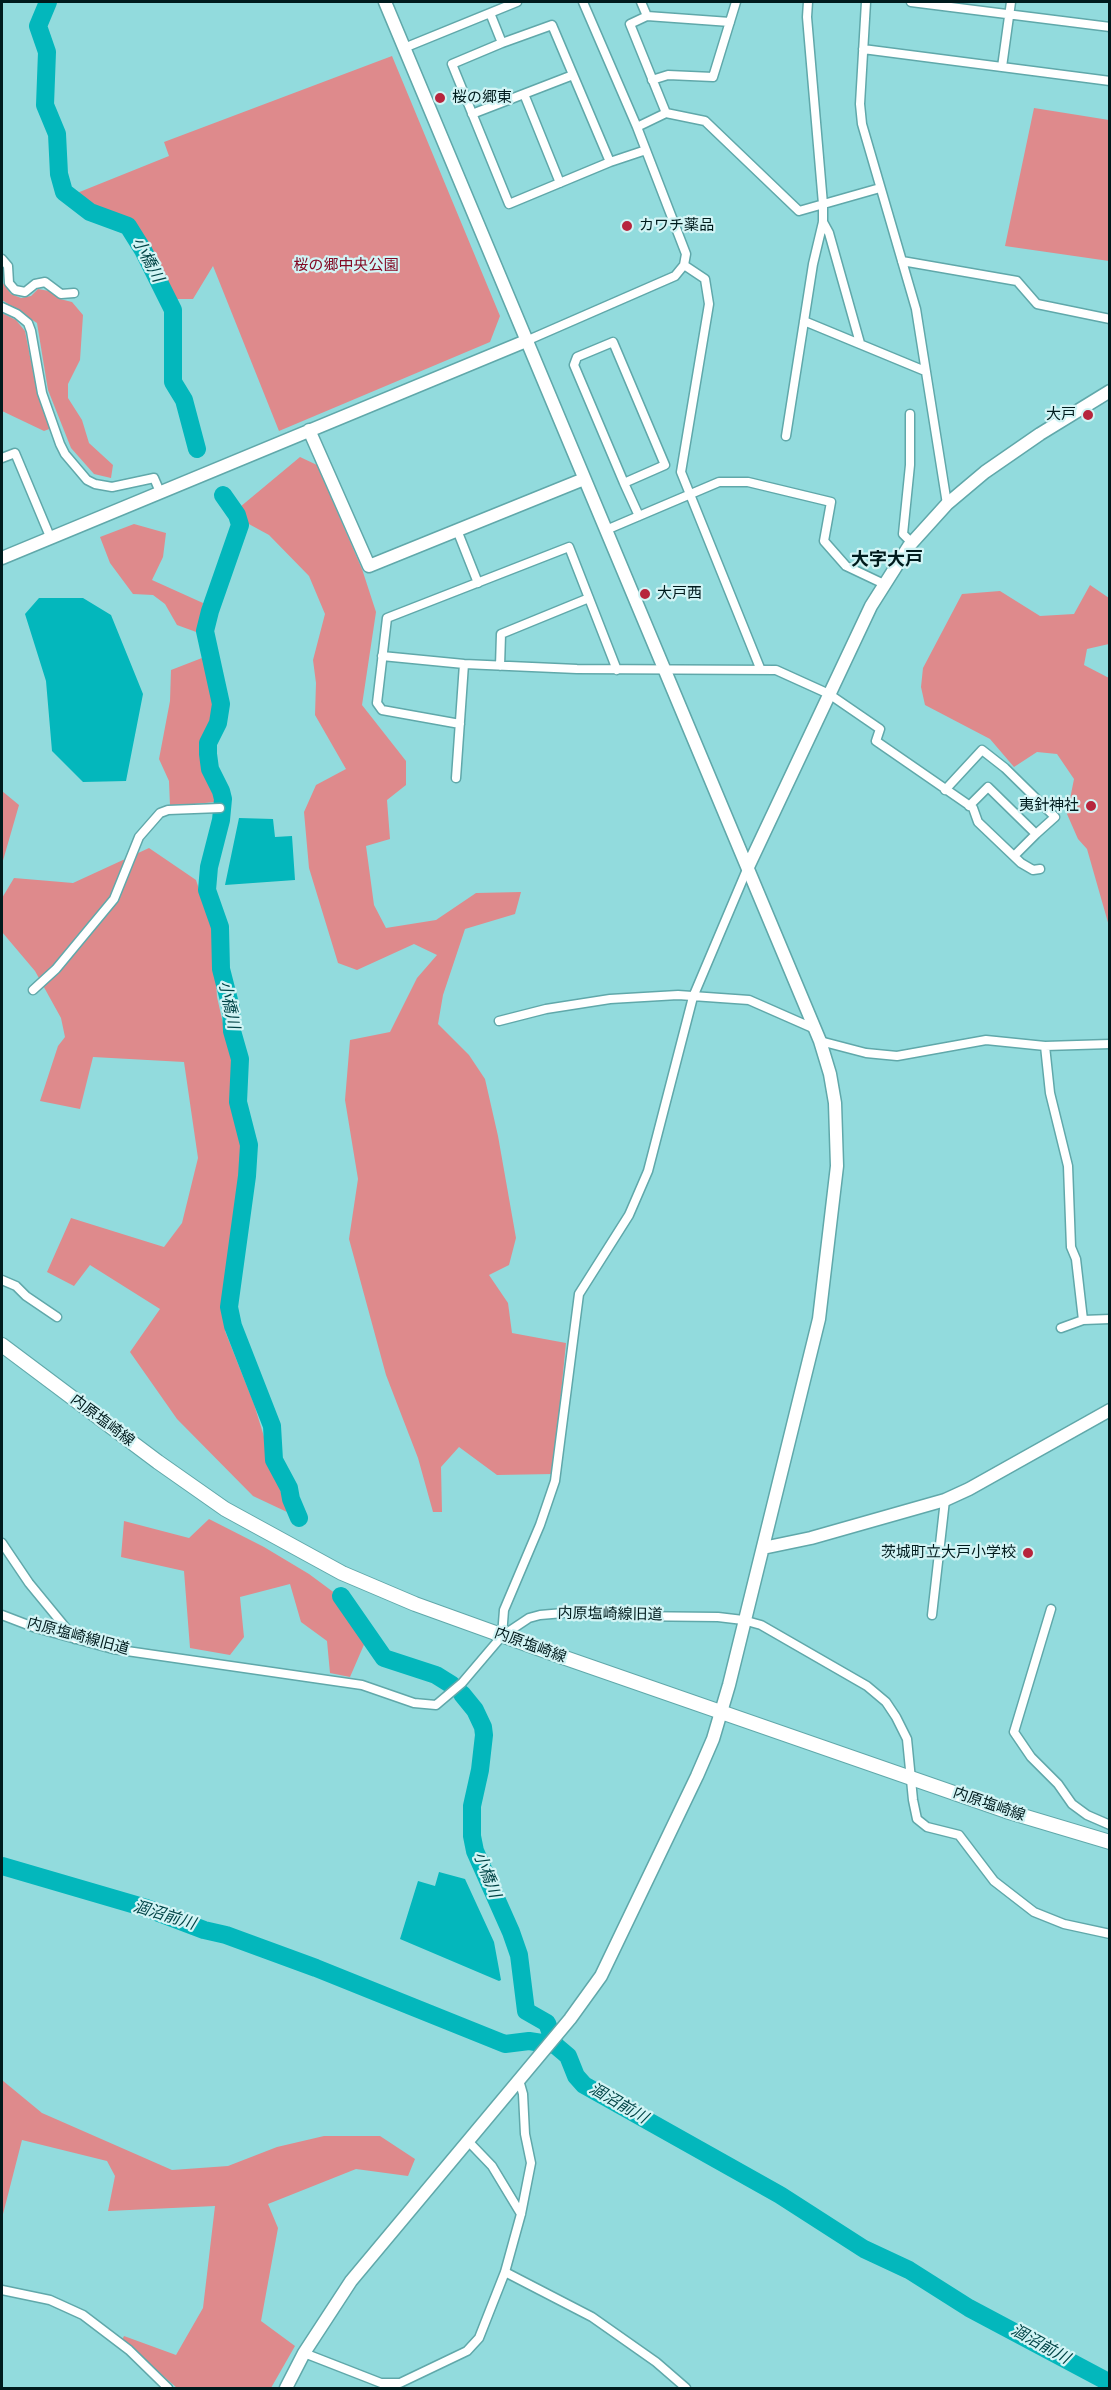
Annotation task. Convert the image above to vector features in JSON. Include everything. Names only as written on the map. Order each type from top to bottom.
[{"type":"main road","name":"内原塩崎線","points":[[2,1345],[158,1462],[242,1519],[342,1573],[415,1604],[721,1713],[1016,1814],[1110,1842]]},
{"type":"street","points":[[286,2388],[330,2311],[364,2263],[565,2024],[601,1976],[697,1776],[721,1713],[811,1355],[824,1288],[837,1166],[837,1139],[830,1074],[817,1035],[385,2]]},
{"type":"street","points":[[404,48],[517,2]]},
{"type":"street","points":[[2,558],[526,341],[675,276],[684,265],[686,254],[637,127],[583,2]]},
{"type":"street","points":[[641,2],[647,16]]},
{"type":"street","points":[[652,80],[668,75],[713,77],[736,2]]},
{"type":"street","points":[[786,436],[813,264],[823,222],[808,2]]},
{"type":"street","points":[[867,2],[863,49],[862,124],[916,309],[947,504]]},
{"type":"street","points":[[911,2],[1110,27]]},
{"type":"street","points":[[1002,67],[1011,2]]},
{"type":"street","points":[[490,13],[502,43]]},
{"type":"street","points":[[666,113],[630,24],[647,16],[730,22]]},
{"type":"street","points":[[610,162],[552,25],[452,64],[509,204],[610,162],[646,150]]},
{"type":"street","points":[[863,49],[1110,81]]},
{"type":"street","points":[[472,114],[573,75]]},
{"type":"street","points":[[524,94],[560,183]]},
{"type":"street","points":[[637,127],[666,113],[705,121],[799,211],[880,188]]},
{"type":"street","points":[[823,222],[829,233],[861,343]]},
{"type":"street","points":[[2,259],[8,266],[9,283],[15,290],[25,292],[35,284],[45,282],[61,294],[74,293]]},
{"type":"street","points":[[902,261],[1017,281],[1037,304],[1110,319]]},
{"type":"street","points":[[684,265],[705,279],[709,304],[681,472],[760,668]]},
{"type":"street","points":[[2,307],[17,314],[28,323],[42,393],[60,444],[87,480],[112,487],[154,478],[160,492]]},
{"type":"street","points":[[804,321],[925,370]]},
{"type":"street","points":[[624,483],[665,465],[613,342],[577,357],[574,365],[624,483],[639,516]]},
{"type":"street","points":[[502,1636],[504,1610],[540,1525],[555,1481],[579,1294],[629,1215],[648,1171],[693,997],[748,867],[829,694],[884,584],[912,543],[947,504],[1008,456],[1110,391]]},
{"type":"street","points":[[910,414],[910,465],[903,534],[912,543]]},
{"type":"street","points":[[309,430],[369,566],[584,479]]},
{"type":"street","points":[[2,458],[15,453],[51,539]]},
{"type":"street","points":[[606,530],[718,482],[748,482],[831,502],[824,541],[846,566],[884,584]]},
{"type":"street","points":[[458,530],[478,582]]},
{"type":"street","points":[[460,724],[382,710],[377,702],[387,618],[569,547],[617,670]]},
{"type":"street","points":[[500,666],[501,634],[589,598]]},
{"type":"street","points":[[382,656],[500,666],[617,670],[760,668],[776,670],[829,694],[880,729],[876,741],[973,808],[978,822],[1014,856],[1033,870],[1040,869]]},
{"type":"street","points":[[456,778],[464,664]]},
{"type":"street","points":[[945,790],[982,750],[1005,768],[1055,817],[1014,856]]},
{"type":"street","points":[[969,806],[988,787],[1036,834]]},
{"type":"street","points":[[33,990],[56,969],[114,898],[139,837],[160,813],[168,810],[220,808]]},
{"type":"street","points":[[499,1021],[546,1009],[610,999],[661,995],[748,1000],[817,1035],[867,1053],[897,1056],[986,1040],[1045,1046],[1110,1044]]},
{"type":"street","points":[[1045,1046],[1050,1093],[1068,1166],[1071,1247],[1076,1259],[1083,1320]]},
{"type":"street","points":[[2,1280],[16,1286],[26,1296],[57,1317]]},
{"type":"street","points":[[1061,1328],[1083,1320],[1110,1319]]},
{"type":"street","points":[[763,1548],[811,1538],[945,1500],[979,1484],[1110,1410]]},
{"type":"street","points":[[932,1615],[945,1500]]},
{"type":"street","points":[[2,1543],[29,1583],[75,1639]]},
{"type":"street","points":[[1051,1609],[1014,1732],[1031,1757],[1058,1784],[1072,1804],[1087,1815],[1110,1825]]},
{"type":"street","name":"内原塩崎線旧道","points":[[2,1615],[113,1649],[362,1685],[414,1702],[436,1705],[462,1683],[502,1636],[529,1618],[575,1612],[744,1620],[770,1629],[877,1693],[886,1702],[907,1739],[917,1819],[927,1827],[959,1835],[987,1873],[1015,1898],[1047,1918],[1110,1934]]},
{"type":"street","points":[[304,2353],[381,2383],[400,2383],[466,2350],[479,2338],[505,2272],[521,2214],[531,2163],[525,2134],[524,2094],[521,2077]]},
{"type":"street","points":[[468,2141],[492,2166],[521,2214]]},
{"type":"street","points":[[505,2272],[592,2317],[657,2362],[686,2388]]},
{"type":"street","points":[[2,2290],[50,2300],[82,2315],[129,2350],[168,2388]]},
{"type":"green space","name":"桜の郷中央公園","points":[[392,56],[500,316],[490,342],[279,431],[213,266],[193,299],[174,299],[134,227],[104,213],[77,193],[169,156],[164,142]]},
{"type":"green space","points":[[1034,108],[1109,120],[1109,261],[1005,246]]},
{"type":"green space","points":[[2,267],[3,283],[11,294],[21,298],[31,296],[38,289],[49,291],[60,299],[72,302],[83,315],[80,360],[68,384],[68,398],[82,420],[89,443],[113,465],[111,478],[94,474],[71,448],[48,390],[37,323],[2,300]]},
{"type":"green space","points":[[2,313],[16,320],[25,331],[38,397],[52,428],[44,431],[2,411]]},
{"type":"green space","points":[[300,457],[317,465],[362,569],[376,612],[362,705],[406,761],[406,785],[387,800],[390,839],[366,846],[374,905],[386,928],[436,920],[476,893],[521,892],[515,914],[465,929],[443,995],[438,1024],[469,1055],[485,1079],[498,1136],[516,1238],[509,1265],[489,1275],[508,1303],[512,1333],[566,1343],[553,1474],[497,1475],[459,1447],[441,1467],[442,1512],[433,1512],[418,1458],[386,1375],[349,1239],[358,1179],[345,1100],[350,1040],[390,1032],[417,978],[437,955],[414,944],[357,970],[338,963],[309,868],[304,812],[316,785],[346,769],[315,715],[316,683],[313,660],[325,614],[309,576],[269,535],[247,523],[240,507]]},
{"type":"green space","points":[[134,524],[166,533],[163,557],[152,580],[203,603],[199,633],[177,625],[165,604],[153,595],[133,594],[110,563],[100,537]]},
{"type":"green space","points":[[1090,585],[1109,598],[1109,644],[1087,649],[1084,665],[1109,678],[1109,926],[1087,849],[1078,839],[1067,814],[1074,779],[1057,754],[1037,752],[1014,767],[990,739],[925,705],[921,687],[923,668],[962,594],[1000,591],[1040,616],[1074,614]]},
{"type":"green space","points":[[202,658],[214,687],[214,717],[203,752],[216,802],[170,806],[169,781],[159,759],[170,701],[171,670]]},
{"type":"green space","points":[[2,791],[19,805],[2,864]]},
{"type":"green space","points":[[149,848],[196,880],[213,932],[217,997],[232,1063],[244,1154],[224,1282],[225,1331],[254,1404],[287,1512],[253,1496],[177,1419],[130,1352],[160,1309],[90,1265],[74,1286],[47,1272],[71,1218],[164,1247],[182,1223],[198,1158],[184,1062],[93,1057],[80,1109],[40,1101],[58,1046],[65,1037],[61,1018],[35,971],[2,932],[2,898],[14,878],[73,883]]},
{"type":"green space","points":[[209,1519],[264,1547],[309,1574],[336,1594],[343,1614],[366,1640],[350,1677],[330,1673],[327,1641],[301,1622],[290,1584],[240,1597],[244,1637],[230,1655],[190,1648],[184,1571],[121,1557],[124,1521],[189,1538]]},
{"type":"green space","points":[[2,2080],[42,2113],[172,2170],[228,2166],[277,2147],[324,2136],[380,2136],[415,2159],[408,2176],[356,2169],[268,2204],[278,2228],[261,2321],[295,2346],[271,2388],[177,2388],[122,2340],[124,2336],[176,2355],[203,2308],[215,2206],[108,2211],[115,2176],[107,2161],[22,2140],[2,2218]]},
{"type":"water","points":[[39,598],[83,598],[111,615],[143,694],[126,781],[83,782],[52,751],[46,681],[25,614]]},
{"type":"water","points":[[239,818],[273,819],[275,837],[292,836],[295,880],[225,885]]},
{"type":"water","points":[[439,1872],[465,1879],[494,1942],[501,1980],[400,1939],[418,1881],[435,1886]]},
{"type":"waterway","name":"小橋川","points":[[48,2],[38,26],[47,52],[45,105],[57,134],[59,174],[64,192],[90,212],[128,226],[143,250],[173,310],[173,382],[184,400],[197,449]]},
{"type":"waterway","name":"小橋川","points":[[223,495],[237,515],[240,525],[205,631],[221,704],[218,723],[208,743],[208,754],[210,769],[223,799],[221,820],[209,867],[207,890],[220,927],[221,969],[231,1008],[232,1031],[240,1059],[238,1102],[249,1145],[247,1176],[229,1307],[233,1326],[272,1426],[274,1460],[289,1488],[299,1518]]},
{"type":"waterway","name":"小橋川","points":[[341,1596],[384,1658],[436,1675],[452,1685]]},
{"type":"waterway","name":"小橋川","points":[[462,1694],[475,1710],[484,1735],[480,1770],[472,1806],[472,1836],[475,1851],[519,1955],[526,2011],[547,2023],[555,2045]]},
{"type":"waterway","name":"涸沼前川","points":[[2,1866],[146,1908],[204,1930],[226,1935],[316,1968],[505,2044],[529,2041],[555,2045],[568,2056],[576,2076],[584,2085],[780,2195],[864,2249],[909,2270],[969,2308],[1110,2383]]},
{"type":"place","name":"桜の郷東","points":[[440,98]]},
{"type":"place","name":"カワチ薬品","points":[[627,226]]},
{"type":"place","name":"大戸","points":[[1088,415]]},
{"type":"place","name":"大戸西","points":[[645,594]]},
{"type":"place","name":"夷針神社","points":[[1091,806]]},
{"type":"place","name":"茨城町立大戸小学校","points":[[1028,1553]]},
{"type":"district","name":"大字大戸","points":[[887,561]]}]
